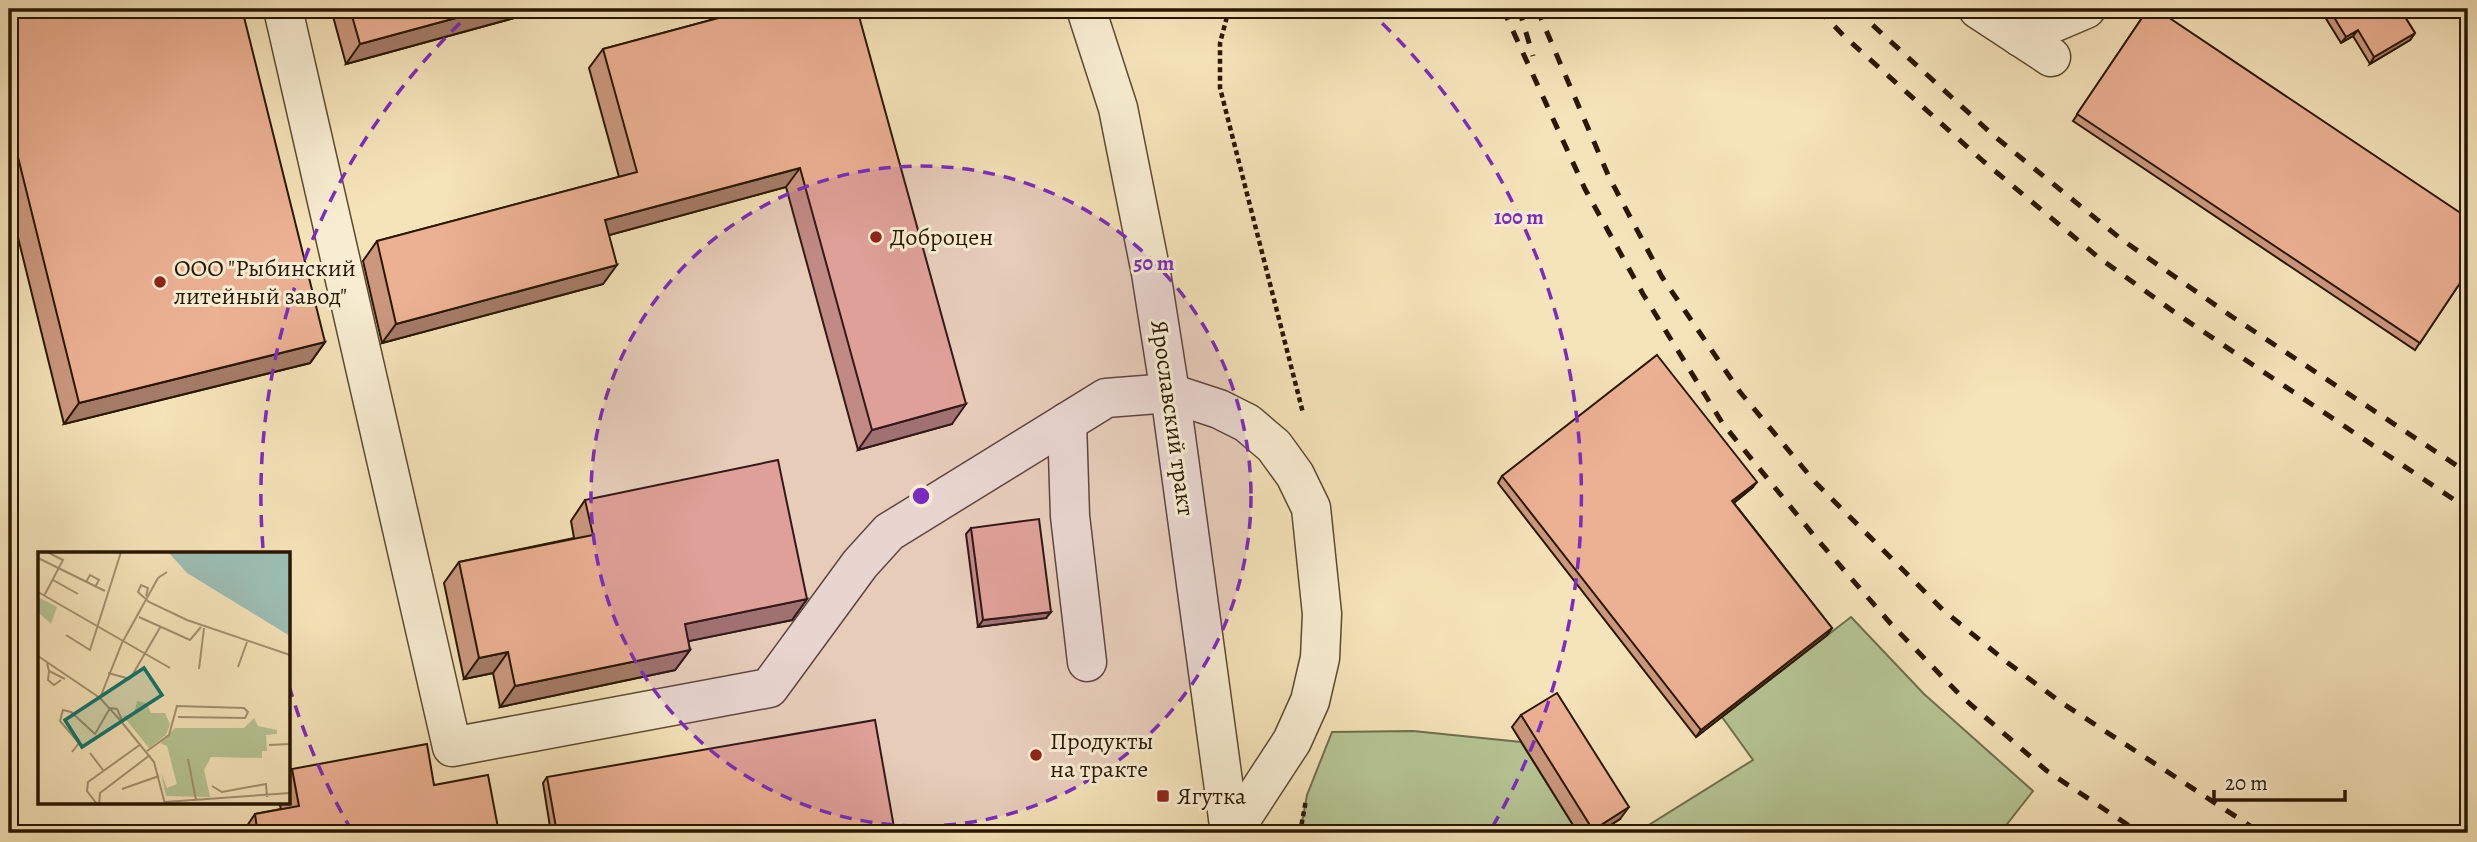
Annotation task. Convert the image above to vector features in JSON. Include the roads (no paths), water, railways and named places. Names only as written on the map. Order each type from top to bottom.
[{"type":"street","points":[[283,9],[452,747],[769,688],[860,564],[889,532],[1106,398],[1170,393],[1219,409],[1247,423],[1274,446],[1295,475],[1311,508],[1322,614],[1320,658],[1310,701],[1292,741],[1231,833]]},
{"type":"street","name":"Ярославский тракт","points":[[1086,9],[1118,108],[1151,273],[1231,833]]},
{"type":"street","points":[[1978,9],[2051,57]]},
{"type":"street","points":[[2020,37],[2086,9]]},
{"type":"street","points":[[1067,422],[1070,516],[1087,662]]},
{"type":"railway","points":[[1503,9],[1585,189],[1643,294],[1723,424],[1816,538],[1891,624],[1961,696],[2047,771],[2140,833]]},
{"type":"railway","points":[[1519,9],[1533,56]]},
{"type":"railway","points":[[1537,9],[1609,177],[1662,277],[1740,392],[1815,482],[1943,610],[2008,663],[2059,701],[2261,833]]},
{"type":"railway","points":[[1818,9],[1844,36],[1983,161],[2098,257],[2177,314],[2468,509]]},
{"type":"railway","points":[[1855,9],[1993,135],[2121,239],[2231,316],[2468,473]]},
{"type":"place","name":"Доброцен","points":[[876,237]]},
{"type":"place","name":"ООО \"Рыбинский литейный завод\"","points":[[160,282]]},
{"type":"place","name":"Продукты на тракте","points":[[1036,755]]},
{"type":"place","name":"Ягутка","points":[[1163,796]]}]
